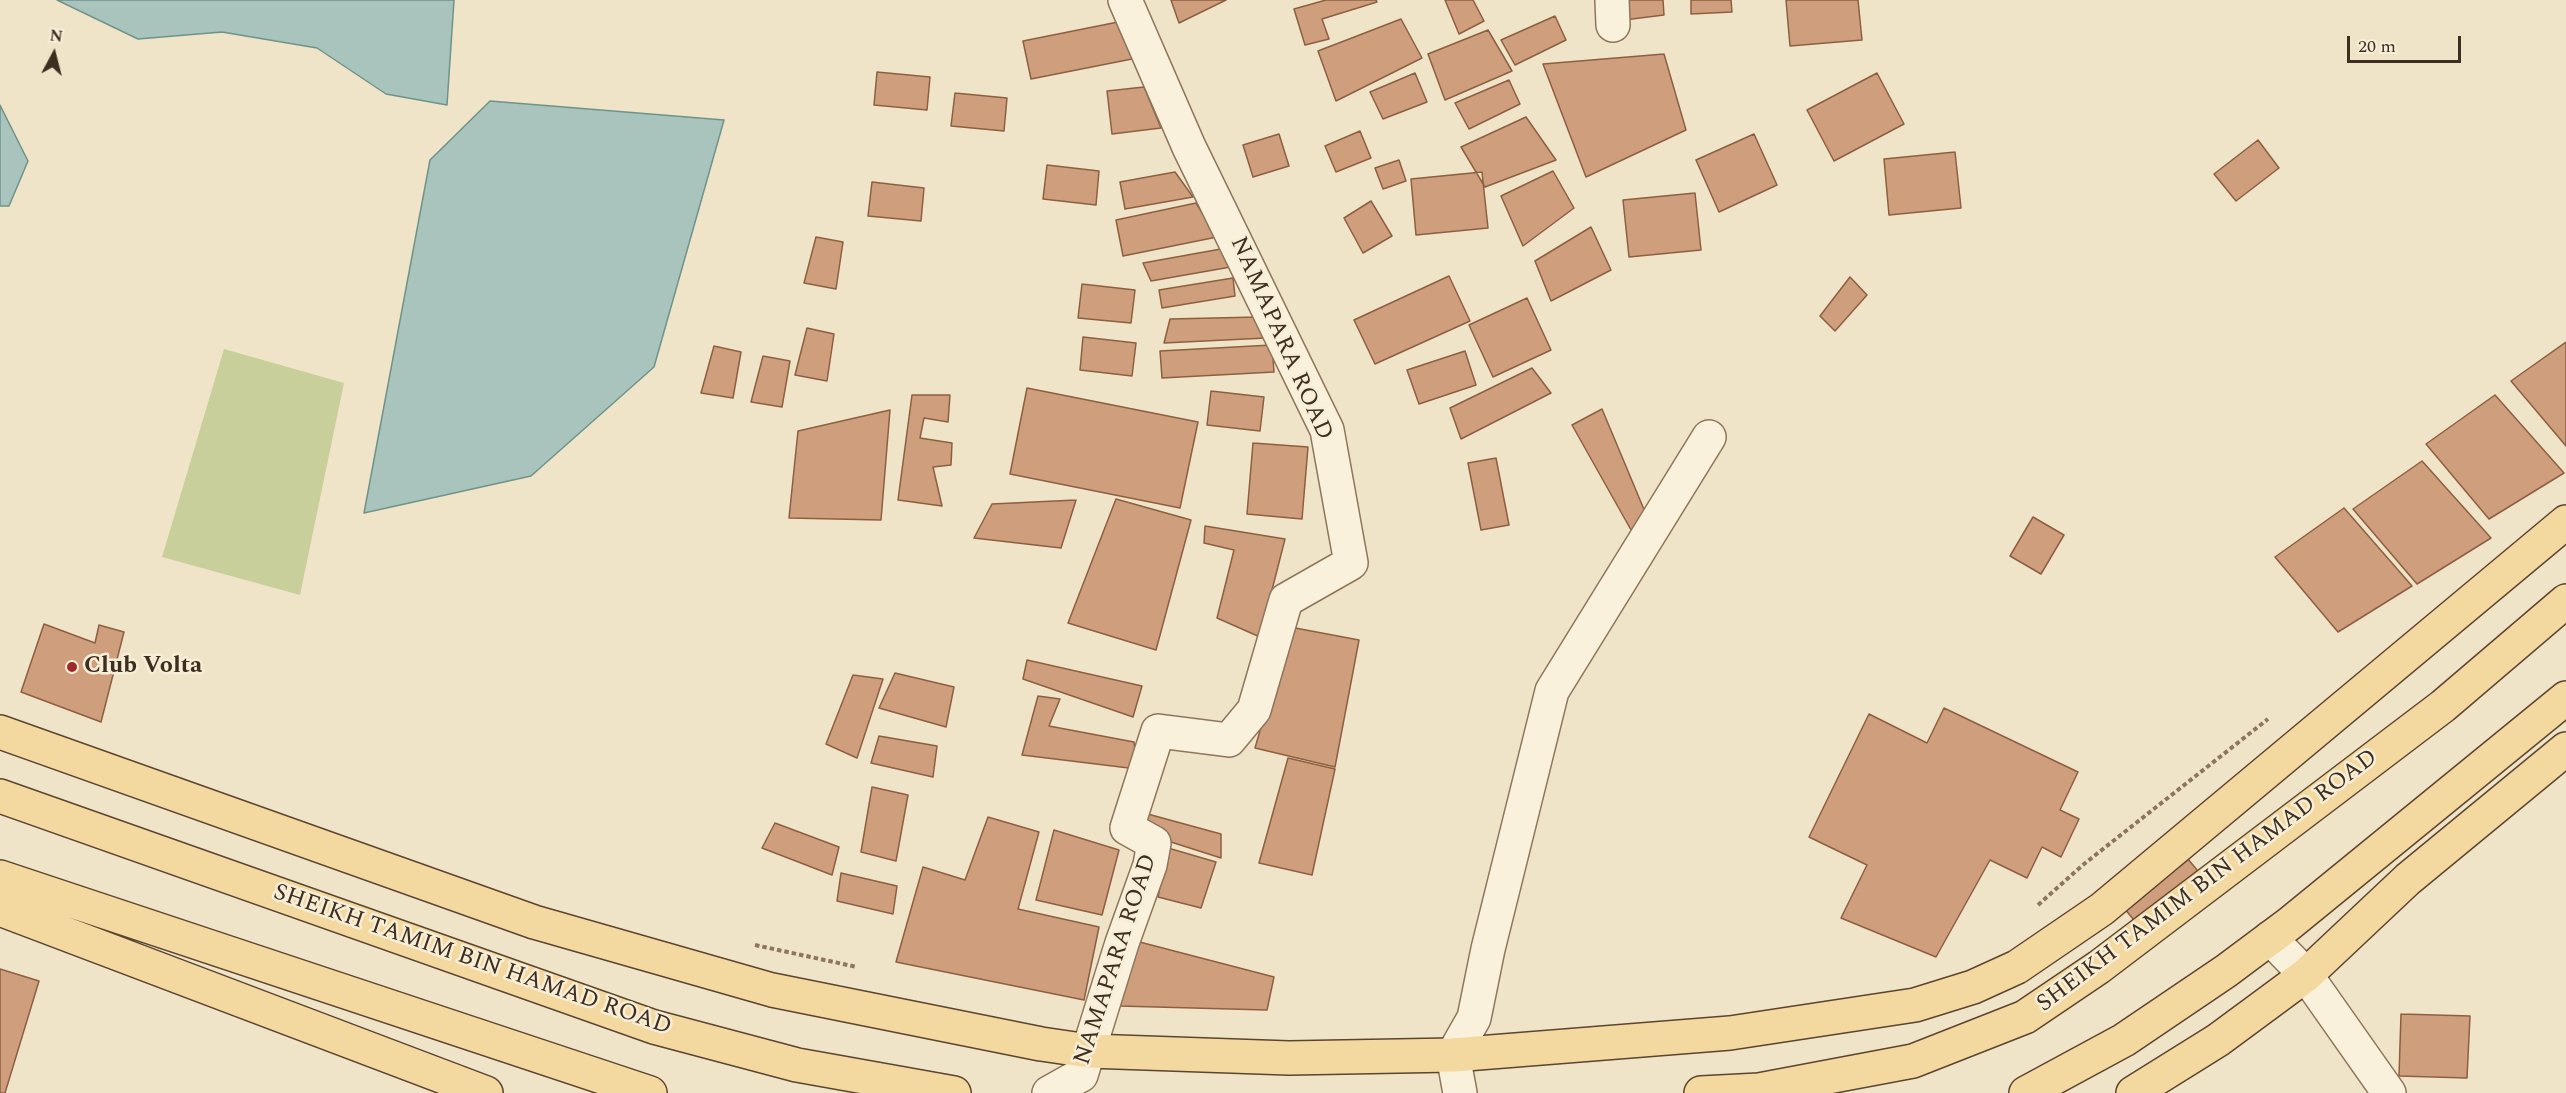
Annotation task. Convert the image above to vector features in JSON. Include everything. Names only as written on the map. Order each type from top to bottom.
[{"type":"main road","points":[[0,732],[546,926],[772,990],[1041,1044],[1089,1051],[1289,1058],[1453,1055],[1730,1033],[1915,1005],[1973,987],[2017,967],[2102,909],[2566,522]]},
{"type":"main road","name":"SHEIKH TAMIM BIN HAMAD ROAD","points":[[1701,1093],[1759,1090],[1913,1061],[2025,1017],[2099,967],[2443,706],[2566,601]]},
{"type":"main road","points":[[2026,1093],[2124,1040],[2270,938],[2566,698]]},
{"type":"main road","points":[[2133,1093],[2218,1040],[2307,975],[2408,879],[2566,749]]},
{"type":"main road","name":"SHEIKH TAMIM BIN HAMAD ROAD","points":[[0,795],[654,1027],[797,1065],[954,1093]]},
{"type":"main road","points":[[0,877],[650,1093]]},
{"type":"main road","points":[[0,909],[486,1093]]},
{"type":"street","name":"NAMAPARA ROAD","points":[[1049,1093],[1081,1075],[1149,865],[1154,843],[1127,828],[1158,731],[1229,740],[1254,710],[1286,600],[1351,563],[1327,430],[1189,147],[1125,0]]},
{"type":"street","points":[[1460,1093],[1453,1055],[1474,1018],[1488,949],[1552,692],[1709,437]]},
{"type":"street","points":[[2270,938],[2307,975],[2390,1093]]},
{"type":"path","points":[[2034,909],[2084,864],[2273,716]]},
{"type":"path","points":[[748,943],[863,968]]},
{"type":"green space","points":[[224,349],[344,383],[300,595],[162,557]]},
{"type":"water","points":[[57,0],[454,0],[447,105],[386,94],[317,48],[222,32],[138,39]]},
{"type":"water","points":[[490,101],[724,120],[654,367],[531,476],[364,513],[430,160]]},
{"type":"water","points":[[0,105],[28,161],[9,206],[0,206]]},
{"type":"building","points":[[1171,0],[1226,0],[1179,23]]},
{"type":"building","points":[[1326,0],[1376,0],[1377,2],[1322,19],[1329,39],[1305,45],[1294,9]]},
{"type":"building","points":[[1445,0],[1473,0],[1484,21],[1459,34]]},
{"type":"building","points":[[1621,0],[1663,0],[1664,15],[1624,20]]},
{"type":"building","points":[[1691,0],[1731,0],[1732,12],[1691,14]]},
{"type":"building","points":[[1786,0],[1858,0],[1862,40],[1790,46]]},
{"type":"building","points":[[1555,16],[1566,40],[1515,65],[1501,40]]},
{"type":"building","points":[[1401,19],[1422,58],[1336,101],[1318,51]]},
{"type":"building","points":[[1128,20],[1137,58],[1031,79],[1023,41]]},
{"type":"building","points":[[1488,30],[1512,71],[1445,100],[1428,54]]},
{"type":"building","points":[[1664,54],[1686,130],[1586,177],[1543,64]]},
{"type":"building","points":[[877,72],[930,77],[927,110],[874,105]]},
{"type":"building","points":[[1415,73],[1427,102],[1383,119],[1370,92]]},
{"type":"building","points":[[1877,73],[1904,124],[1834,161],[1807,110]]},
{"type":"building","points":[[1509,80],[1520,104],[1469,129],[1455,103]]},
{"type":"building","points":[[1144,87],[1161,128],[1112,134],[1107,91]]},
{"type":"building","points":[[955,93],[1007,98],[1004,131],[951,126]]},
{"type":"building","points":[[1526,117],[1556,160],[1485,187],[1461,147]]},
{"type":"building","points":[[1360,131],[1371,158],[1336,172],[1325,146]]},
{"type":"building","points":[[1279,134],[1289,166],[1253,177],[1243,145]]},
{"type":"building","points":[[1754,134],[1777,185],[1719,212],[1696,160]]},
{"type":"building","points":[[2258,140],[2279,168],[2236,201],[2214,174]]},
{"type":"building","points":[[1955,152],[1961,208],[1889,215],[1884,159]]},
{"type":"building","points":[[1399,160],[1406,181],[1383,189],[1375,168]]},
{"type":"building","points":[[1047,165],[1099,171],[1096,205],[1043,199]]},
{"type":"building","points":[[1553,171],[1574,208],[1523,246],[1501,196]]},
{"type":"building","points":[[1175,172],[1193,197],[1125,209],[1120,182]]},
{"type":"building","points":[[1482,172],[1488,228],[1416,235],[1411,179]]},
{"type":"building","points":[[872,182],[924,188],[921,221],[868,216]]},
{"type":"building","points":[[1695,193],[1701,250],[1629,257],[1623,200]]},
{"type":"building","points":[[1371,201],[1392,236],[1363,253],[1344,218]]},
{"type":"building","points":[[1196,203],[1217,237],[1123,256],[1116,220]]},
{"type":"building","points":[[1591,227],[1611,270],[1551,301],[1535,261]]},
{"type":"building","points":[[816,237],[843,242],[836,289],[804,283]]},
{"type":"building","points":[[1232,247],[1242,265],[1151,281],[1143,263]]},
{"type":"building","points":[[1449,276],[1470,321],[1375,364],[1354,320]]},
{"type":"building","points":[[1850,277],[1867,295],[1835,331],[1820,316]]},
{"type":"building","points":[[1233,278],[1235,296],[1162,308],[1159,290]]},
{"type":"building","points":[[1082,284],[1135,290],[1131,323],[1078,318]]},
{"type":"building","points":[[1527,298],[1551,350],[1493,377],[1469,325]]},
{"type":"building","points":[[1258,317],[1266,338],[1164,343],[1170,319]]},
{"type":"building","points":[[807,328],[834,334],[827,381],[795,375]]},
{"type":"building","points":[[1083,337],[1136,343],[1132,376],[1080,370]]},
{"type":"building","points":[[2566,342],[2566,446],[2511,381]]},
{"type":"building","points":[[1272,345],[1274,372],[1162,378],[1160,351]]},
{"type":"building","points":[[714,346],[741,352],[733,398],[701,393]]},
{"type":"building","points":[[1465,351],[1476,385],[1419,404],[1407,370]]},
{"type":"building","points":[[763,356],[790,361],[782,407],[751,402]]},
{"type":"building","points":[[1532,368],[1551,393],[1461,439],[1450,408]]},
{"type":"building","points":[[1027,388],[1198,422],[1180,508],[1010,474]]},
{"type":"building","points":[[1211,391],[1264,397],[1260,431],[1207,425]]},
{"type":"building","points":[[912,395],[950,395],[948,422],[924,418],[920,438],[952,443],[951,465],[933,467],[942,506],[898,500]]},
{"type":"building","points":[[2495,395],[2564,473],[2489,519],[2426,444]]},
{"type":"building","points":[[1602,409],[1648,519],[1635,537],[1572,425]]},
{"type":"building","points":[[890,410],[881,520],[789,518],[798,431]]},
{"type":"building","points":[[1253,443],[1308,447],[1302,519],[1247,514]]},
{"type":"building","points":[[1496,458],[1509,525],[1481,530],[1468,463]]},
{"type":"building","points":[[2422,461],[2491,538],[2417,584],[2353,509]]},
{"type":"building","points":[[1116,499],[1191,520],[1156,650],[1068,623]]},
{"type":"building","points":[[1076,500],[1061,548],[974,538],[992,504]]},
{"type":"building","points":[[2344,508],[2412,586],[2338,632],[2275,557]]},
{"type":"building","points":[[2033,517],[2064,535],[2041,574],[2010,556]]},
{"type":"building","points":[[1205,526],[1285,539],[1260,637],[1217,618],[1234,550],[1204,543]]},
{"type":"building","name":"Club Volta","points":[[44,624],[95,643],[99,625],[124,632],[101,722],[21,692]]},
{"type":"building","points":[[1290,627],[1359,640],[1335,767],[1255,748]]},
{"type":"building","points":[[1027,660],[1142,686],[1133,717],[1023,679]]},
{"type":"building","points":[[895,673],[954,687],[946,727],[879,708]]},
{"type":"building","points":[[853,675],[883,679],[857,758],[826,744]]},
{"type":"building","points":[[1038,696],[1060,699],[1049,726],[1134,742],[1137,769],[1022,755]]},
{"type":"building","points":[[1944,708],[2078,772],[2060,810],[2079,819],[2061,857],[2042,847],[2027,878],[1990,860],[1936,957],[1841,918],[1867,865],[1809,837],[1869,714],[1927,743]]},
{"type":"building","points":[[879,736],[937,746],[933,777],[871,763]]},
{"type":"building","points":[[1288,758],[1335,769],[1312,875],[1259,863]]},
{"type":"building","points":[[872,787],[908,795],[896,861],[861,852]]},
{"type":"building","points":[[1144,813],[1221,834],[1221,858],[1171,842],[1143,822]]},
{"type":"building","points":[[988,817],[1039,832],[1018,909],[1099,927],[1084,1000],[896,962],[923,867],[965,880]]},
{"type":"building","points":[[775,823],[839,847],[832,875],[762,848]]},
{"type":"building","points":[[1054,830],[1119,850],[1102,915],[1036,900]]},
{"type":"building","points":[[1168,848],[1216,862],[1201,908],[1158,897]]},
{"type":"building","points":[[2188,859],[2202,876],[2138,925],[2124,908]]},
{"type":"building","points":[[841,873],[897,886],[893,914],[837,901]]},
{"type":"building","points":[[1132,940],[1274,977],[1267,1010],[1119,1006]]},
{"type":"building","points":[[0,969],[39,981],[5,1093],[0,1093]]},
{"type":"building","points":[[2401,1014],[2470,1016],[2467,1078],[2399,1076]]},
{"type":"place","name":"Club Volta","points":[[72,667]]}]
